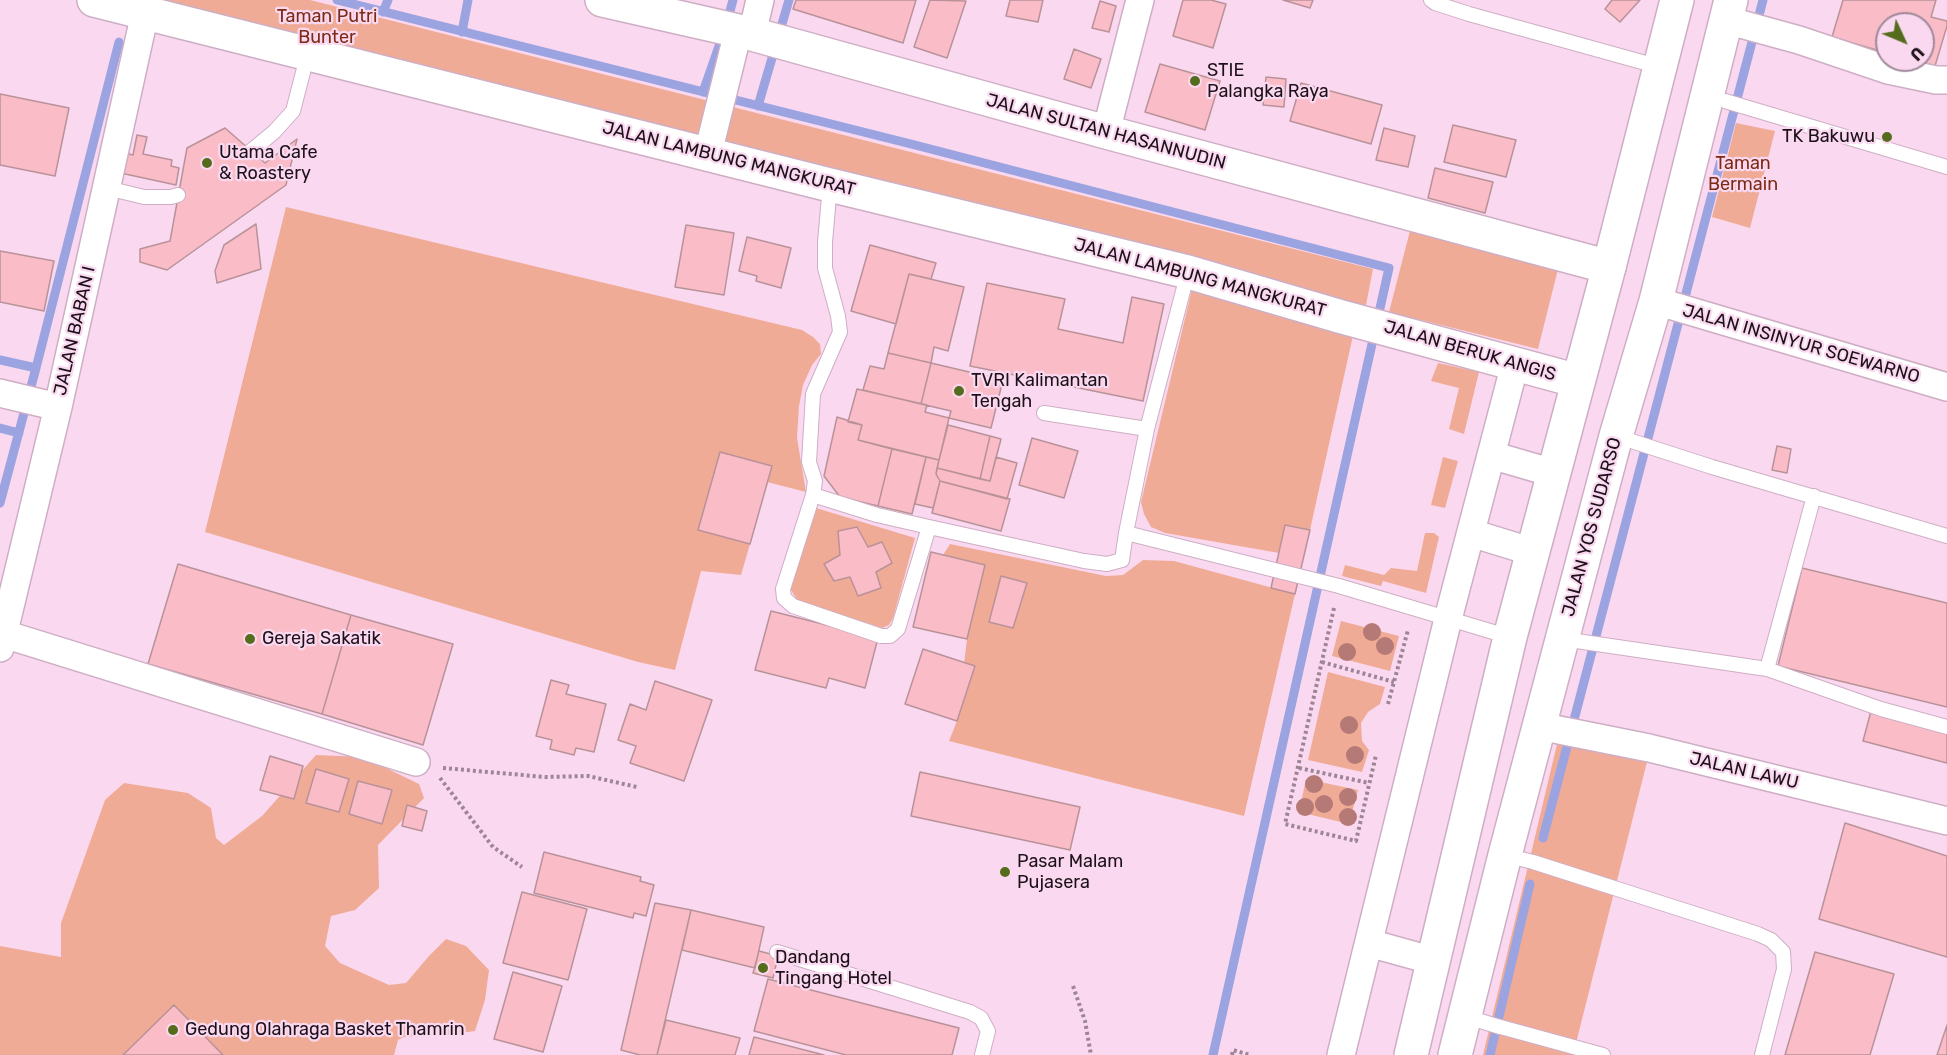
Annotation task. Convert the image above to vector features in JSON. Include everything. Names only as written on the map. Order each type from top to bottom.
[{"type":"street","name":"JALAN LAMBUNG MANGKURAT","points":[[94,0],[830,185],[1188,272],[1378,326]]},
{"type":"street","name":"JALAN SULTAN HASANNUDIN","points":[[602,0],[745,33],[1609,267]]},
{"type":"street","points":[[708,153],[721,97],[760,0]]},
{"type":"street","points":[[1106,132],[1140,0]]},
{"type":"street","points":[[1411,1055],[1510,637],[1609,267],[1677,0]]},
{"type":"street","points":[[1729,10],[1799,40],[1888,70],[1936,80],[1947,80]]},
{"type":"street","name":"JALAN YOS SUDARSO","points":[[1455,1055],[1488,1024],[1505,855],[1616,436],[1656,301],[1729,10]]},
{"type":"street","name":"JALAN BABAN I","points":[[2,641],[58,407],[145,13]]},
{"type":"street","name":"JALAN INSINYUR SOEWARNO","points":[[1656,301],[1947,387]]},
{"type":"street","name":"JALAN BERUK ANGIS","points":[[1378,326],[1578,381]]},
{"type":"street","points":[[1341,1055],[1448,619],[1515,364]]},
{"type":"street","points":[[0,393],[58,407]]},
{"type":"street","points":[[1491,454],[1553,473]]},
{"type":"street","points":[[1471,533],[1533,552]]},
{"type":"street","points":[[2,641],[423,764]]},
{"type":"street","name":"JALAN LAWU","points":[[1539,726],[1649,748],[1947,821]]},
{"type":"street","points":[[1369,943],[1434,961]]},
{"type":"lane","points":[[1431,0],[1469,14],[1660,67]]},
{"type":"lane","points":[[251,151],[274,132],[293,111],[308,53]]},
{"type":"lane","points":[[1727,101],[1947,167]]},
{"type":"lane","points":[[830,185],[825,268],[840,332],[813,394],[808,462],[815,481],[813,495],[783,589],[784,598],[792,606],[881,636],[890,636],[898,629],[928,527]]},
{"type":"lane","points":[[107,188],[144,198],[178,195]]},
{"type":"lane","points":[[813,495],[877,515],[1084,561],[1107,564],[1122,560],[1147,429],[1188,272]]},
{"type":"lane","points":[[1044,413],[1147,429]]},
{"type":"lane","points":[[1616,436],[1712,467],[1947,536]]},
{"type":"lane","points":[[1767,669],[1814,496]]},
{"type":"lane","points":[[1126,533],[1332,584],[1510,637]]},
{"type":"lane","points":[[1563,639],[1767,669],[1881,709],[1947,727]]},
{"type":"lane","points":[[1505,855],[1533,862],[1771,940],[1783,952],[1784,969],[1762,1055]]},
{"type":"lane","points":[[777,952],[970,1012],[981,1018],[988,1031],[982,1055]]},
{"type":"lane","points":[[1488,1024],[1603,1055]]},
{"type":"path","points":[[1345,610],[1334,607],[1285,824],[1356,841],[1376,755]]},
{"type":"path","points":[[1388,704],[1408,628]]},
{"type":"path","points":[[1322,662],[1394,682]]},
{"type":"path","points":[[423,764],[447,769],[526,776],[588,776],[637,787]]},
{"type":"path","points":[[423,764],[493,847],[522,867]]},
{"type":"path","points":[[1299,768],[1369,783]]},
{"type":"path","points":[[1073,986],[1085,1021],[1091,1055]]},
{"type":"path","points":[[1232,1055],[1233,1050],[1250,1055]]},
{"type":"green space","name":"Taman Putri Bunter","points":[[122,0],[310,0],[1373,269],[1365,310]]},
{"type":"green space","name":"Taman Bermain","points":[[1736,123],[1775,131],[1750,228],[1712,217]]},
{"type":"green space","points":[[286,207],[802,330],[820,344],[821,354],[812,365],[803,385],[799,406],[797,438],[806,492],[767,482],[771,466],[720,452],[699,530],[750,544],[741,575],[701,571],[675,670],[638,662],[205,532]]},
{"type":"green space","points":[[1412,223],[1560,261],[1538,349],[1389,312]]},
{"type":"green space","points":[[1192,289],[1354,331],[1310,530],[1285,525],[1279,553],[1165,533],[1151,527],[1144,514],[1141,502]]},
{"type":"green space","points":[[1438,363],[1479,372],[1464,434],[1449,429],[1459,388],[1431,381]]},
{"type":"green space","points":[[1443,457],[1458,461],[1445,508],[1431,505]]},
{"type":"green space","points":[[816,508],[915,538],[893,618],[889,625],[882,628],[798,601],[791,590],[790,582],[797,556]]},
{"type":"green space","points":[[1425,533],[1434,533],[1439,537],[1426,593],[1383,581],[1381,586],[1342,576],[1345,565],[1384,575],[1391,568],[1417,571]]},
{"type":"green space","points":[[950,544],[1106,576],[1123,575],[1143,560],[1174,561],[1295,594],[1244,816],[949,741],[957,721],[967,639],[985,565],[943,555]]},
{"type":"green space","points":[[1341,621],[1399,636],[1390,671],[1332,656]]},
{"type":"green space","points":[[1328,672],[1385,687],[1380,704],[1368,712],[1361,723],[1362,741],[1369,750],[1362,772],[1308,760]]},
{"type":"green space","points":[[1558,740],[1648,758],[1573,1055],[1483,1055]]},
{"type":"green space","points":[[316,755],[363,757],[419,784],[424,798],[378,845],[379,888],[355,910],[331,916],[325,946],[340,963],[389,985],[406,983],[446,939],[466,946],[489,970],[485,1000],[475,1031],[404,1037],[398,1040],[394,1055],[223,1055],[174,1005],[123,1055],[0,1055],[0,946],[61,957],[61,923],[105,800],[124,783],[188,793],[211,808],[216,838],[224,845],[262,816]]},
{"type":"green space","points":[[1306,779],[1358,790],[1349,824],[1299,812]]},
{"type":"building","points":[[796,0],[916,0],[903,43],[793,9]]},
{"type":"building","points":[[930,0],[966,1],[947,58],[914,47]]},
{"type":"building","points":[[1010,0],[1043,0],[1038,22],[1006,16]]},
{"type":"building","points":[[1183,0],[1211,0],[1226,4],[1213,48],[1173,36]]},
{"type":"building","points":[[1283,0],[1313,0],[1310,8]]},
{"type":"building","points":[[1612,0],[1640,0],[1620,22],[1605,9]]},
{"type":"building","points":[[1843,0],[1936,0],[1932,12],[1875,12],[1875,50],[1832,37]]},
{"type":"building","points":[[1100,1],[1116,6],[1109,32],[1092,28]]},
{"type":"building","points":[[1935,18],[1947,21],[1935,66]]},
{"type":"building","points":[[1074,49],[1101,59],[1091,88],[1064,79]]},
{"type":"building","points":[[1160,64],[1220,81],[1205,130],[1145,112]]},
{"type":"building","points":[[1266,77],[1286,79],[1284,107],[1263,105]]},
{"type":"building","points":[[1301,83],[1382,105],[1371,144],[1290,121]]},
{"type":"building","points":[[0,94],[69,108],[55,176],[0,165]]},
{"type":"building","points":[[1453,125],[1516,140],[1506,177],[1444,162]]},
{"type":"building","points":[[225,128],[265,163],[297,139],[286,185],[167,270],[140,262],[140,249],[170,241],[187,148]]},
{"type":"building","points":[[1384,128],[1415,136],[1408,167],[1376,160]]},
{"type":"building","points":[[137,135],[147,137],[143,154],[172,160],[171,166],[179,168],[176,185],[116,172],[120,152],[133,155]]},
{"type":"building","points":[[1435,168],[1493,182],[1485,213],[1428,198]]},
{"type":"building","points":[[256,224],[261,269],[217,283],[215,271],[224,245]]},
{"type":"building","points":[[686,225],[734,233],[724,295],[675,287]]},
{"type":"building","points":[[747,237],[791,248],[781,288],[756,281],[757,276],[739,271]]},
{"type":"building","points":[[870,245],[936,263],[931,279],[909,274],[896,324],[851,311]]},
{"type":"building","points":[[0,251],[54,261],[44,311],[0,302]]},
{"type":"building","points":[[909,274],[964,287],[948,351],[934,347],[931,363],[888,353]]},
{"type":"building","points":[[987,283],[1065,299],[1058,329],[1123,343],[1132,297],[1164,304],[1143,401],[970,366]]},
{"type":"building","points":[[888,353],[931,363],[921,404],[863,390],[870,366],[884,369]]},
{"type":"building","points":[[931,363],[1003,380],[991,428],[949,418],[951,411],[921,404]]},
{"type":"building","points":[[857,389],[927,405],[925,412],[949,418],[939,460],[858,440],[862,425],[848,422]]},
{"type":"building","points":[[837,417],[862,425],[858,440],[892,449],[878,506],[840,497],[824,476]]},
{"type":"building","points":[[948,425],[990,436],[980,479],[937,468]]},
{"type":"building","points":[[990,436],[1001,439],[990,481],[980,479]]},
{"type":"building","points":[[1032,438],[1078,451],[1064,498],[1019,485]]},
{"type":"building","points":[[1777,446],[1791,449],[1787,473],[1772,470]]},
{"type":"building","points":[[892,449],[926,457],[912,514],[878,506]]},
{"type":"building","points":[[720,452],[772,466],[750,544],[698,530]]},
{"type":"building","points":[[926,457],[939,460],[936,474],[940,481],[933,508],[915,504]]},
{"type":"building","points":[[996,457],[1017,463],[1007,499],[940,481],[936,474],[937,468],[990,481]]},
{"type":"building","points":[[940,481],[1010,499],[1001,531],[932,513]]},
{"type":"building","points":[[1285,525],[1310,530],[1295,594],[1271,588]]},
{"type":"building","points":[[857,527],[868,547],[882,542],[892,563],[876,572],[881,588],[858,596],[850,577],[834,581],[824,564],[840,555],[838,531]]},
{"type":"building","points":[[931,552],[985,565],[967,639],[913,627]]},
{"type":"building","name":"Gereja Sakatik","points":[[178,564],[351,615],[322,714],[148,664]]},
{"type":"building","points":[[1802,568],[1947,603],[1947,707],[1778,666]]},
{"type":"building","points":[[1001,576],[1027,583],[1013,628],[989,622]]},
{"type":"building","points":[[771,611],[878,638],[865,688],[829,678],[826,688],[755,670]]},
{"type":"building","points":[[351,615],[453,644],[423,745],[322,714]]},
{"type":"building","points":[[923,649],[975,666],[957,721],[905,704]]},
{"type":"building","points":[[551,680],[569,685],[566,694],[606,704],[594,752],[576,748],[574,755],[550,749],[552,740],[536,736]]},
{"type":"building","points":[[655,681],[712,700],[684,781],[630,763],[636,746],[618,740],[630,704],[646,710]]},
{"type":"building","points":[[1871,711],[1947,731],[1947,763],[1863,741]]},
{"type":"building","points":[[270,756],[303,766],[294,799],[260,790]]},
{"type":"building","points":[[316,769],[349,779],[339,812],[306,803]]},
{"type":"building","points":[[920,772],[1080,807],[1070,850],[911,816]]},
{"type":"building","points":[[358,781],[392,790],[382,824],[349,814]]},
{"type":"building","points":[[407,805],[427,811],[422,831],[402,826]]},
{"type":"building","points":[[1845,823],[1947,856],[1947,957],[1819,919]]},
{"type":"building","points":[[544,852],[641,877],[640,881],[654,885],[646,916],[634,913],[633,918],[534,893]]},
{"type":"building","points":[[522,892],[587,909],[568,980],[503,963]]},
{"type":"building","points":[[655,903],[691,910],[657,1055],[640,1055],[621,1050]]},
{"type":"building","points":[[691,910],[764,927],[755,968],[682,950]]},
{"type":"building","points":[[759,951],[778,956],[773,978],[753,973]]},
{"type":"building","points":[[1815,952],[1894,974],[1870,1055],[1785,1055]]},
{"type":"building","points":[[513,972],[562,986],[543,1052],[494,1039]]},
{"type":"building","points":[[768,979],[959,1028],[952,1055],[846,1055],[754,1031]]},
{"type":"building","name":"Gedung Olahraga Basket Thamrin","points":[[174,1005],[223,1055],[123,1055]]},
{"type":"building","points":[[666,1020],[740,1038],[735,1055],[657,1055]]},
{"type":"building","points":[[1947,1025],[1947,1055],[1937,1055]]},
{"type":"building","points":[[754,1037],[824,1055],[749,1055]]},
{"type":"waterway","points":[[337,0],[915,145],[1389,268],[1213,1055]]},
{"type":"waterway","points":[[383,12],[388,0]]},
{"type":"waterway","points":[[462,32],[468,0]]},
{"type":"waterway","points":[[703,92],[733,0]]},
{"type":"waterway","points":[[758,106],[789,0]]},
{"type":"waterway","points":[[1543,838],[1763,0]]},
{"type":"waterway","points":[[0,360],[36,368],[119,42]]},
{"type":"waterway","points":[[0,503],[36,368]]},
{"type":"waterway","points":[[0,428],[19,433]]},
{"type":"waterway","points":[[1490,1055],[1530,884]]},
{"type":"place","name":"STIE Palangka Raya","points":[[1195,81]]},
{"type":"place","name":"TK Bakuwu","points":[[1887,137]]},
{"type":"place","name":"Utama Cafe & Roastery","points":[[207,163]]},
{"type":"place","name":"TVRI Kalimantan Tengah","points":[[959,391]]},
{"type":"place","name":"Gereja Sakatik","points":[[250,639]]},
{"type":"place","name":"Pasar Malam Pujasera","points":[[1005,872]]},
{"type":"place","name":"Dandang Tingang Hotel","points":[[763,968]]},
{"type":"place","name":"Gedung Olahraga Basket Thamrin","points":[[173,1030]]}]
